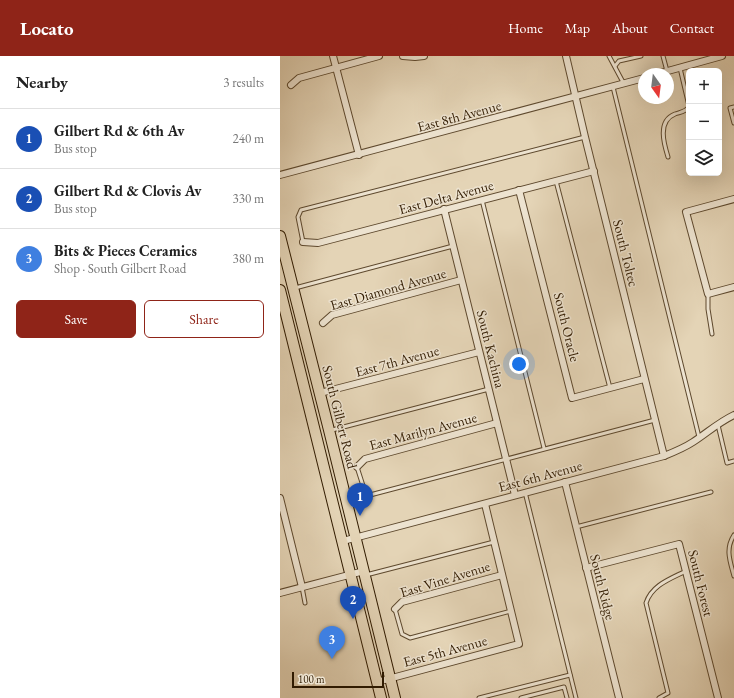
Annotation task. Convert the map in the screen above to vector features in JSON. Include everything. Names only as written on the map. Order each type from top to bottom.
[{"type":"main road","name":"South Gilbert Road","points":[[280,236],[395,698]]},
{"type":"main road","name":"South Gilbert Road","points":[[280,290],[381,698]]},
{"type":"street","points":[[333,56],[359,154]]},
{"type":"street","points":[[291,84],[299,78],[379,56]]},
{"type":"street","points":[[403,56],[424,56]]},
{"type":"street","name":"South Toltec","points":[[566,56],[664,456]]},
{"type":"street","points":[[674,69],[722,56]]},
{"type":"street","name":"East 8th Avenue","points":[[280,176],[638,80]]},
{"type":"street","name":"East Delta Avenue","points":[[304,242],[318,242],[594,171]]},
{"type":"street","name":"South Oracle","points":[[519,190],[572,398],[644,379]]},
{"type":"street","points":[[734,199],[686,212],[708,294],[734,287]]},
{"type":"street","name":"South Kachina","points":[[444,209],[515,494]]},
{"type":"street","name":"East Diamond Avenue","points":[[323,324],[332,314],[461,280]]},
{"type":"street","name":"East 7th Avenue","points":[[320,394],[479,352]]},
{"type":"street","name":"East 6th Avenue","points":[[343,541],[485,504],[515,494],[664,456],[679,450],[717,424],[734,415]]},
{"type":"street","name":"East Marilyn Avenue","points":[[357,467],[365,459],[497,423]]},
{"type":"street","name":"South Ridge","points":[[565,482],[619,698]]},
{"type":"street","points":[[280,498],[302,587]]},
{"type":"street","points":[[485,504],[511,611]]},
{"type":"street","name":"South Forest","points":[[586,568],[679,544],[718,698]]},
{"type":"street","points":[[280,593],[351,575],[365,573]]},
{"type":"street","name":"East Vine Avenue","points":[[395,609],[402,602],[502,574]]},
{"type":"street","name":"East 5th Avenue","points":[[377,682],[519,644],[511,611]]},
{"type":"lane","points":[[609,56],[624,84]]},
{"type":"lane","points":[[615,66],[619,61],[629,57],[641,56]]},
{"type":"lane","points":[[663,56],[666,68]]},
{"type":"lane","points":[[680,68],[689,104]]},
{"type":"lane","points":[[613,87],[699,437]]},
{"type":"lane","points":[[732,108],[734,123]]},
{"type":"lane","points":[[668,157],[662,135],[664,126],[669,118],[674,114],[682,113],[686,110]]},
{"type":"lane","points":[[304,242],[298,217],[301,210],[585,136]]},
{"type":"lane","points":[[556,181],[610,388]]},
{"type":"lane","points":[[482,200],[544,448]]},
{"type":"lane","points":[[294,288],[453,246]]},
{"type":"lane","points":[[708,294],[708,309],[712,334]]},
{"type":"lane","points":[[329,430],[489,389]]},
{"type":"lane","points":[[357,467],[365,492],[370,495],[655,420]]},
{"type":"lane","points":[[717,424],[727,463],[734,461]]},
{"type":"lane","points":[[525,492],[576,698]]},
{"type":"lane","points":[[576,527],[711,492]]},
{"type":"lane","points":[[734,535],[729,544],[729,554],[734,576]]},
{"type":"lane","points":[[365,573],[494,542]]},
{"type":"lane","points":[[659,698],[668,694],[646,603],[648,596],[655,587],[686,571]]},
{"type":"lane","points":[[302,587],[305,603]]},
{"type":"lane","points":[[395,609],[402,634],[410,638],[511,611]]},
{"type":"lane","points":[[479,698],[570,675]]},
{"type":"lane","points":[[520,698],[564,687],[567,698]]},
{"type":"place","name":"Gilbert Rd & 6th Av","points":[[360,516]]},
{"type":"place","name":"Gilbert Rd & Clovis Av","points":[[353,619]]},
{"type":"place","name":"Bits & Pieces Ceramics","points":[[332,659]]}]
